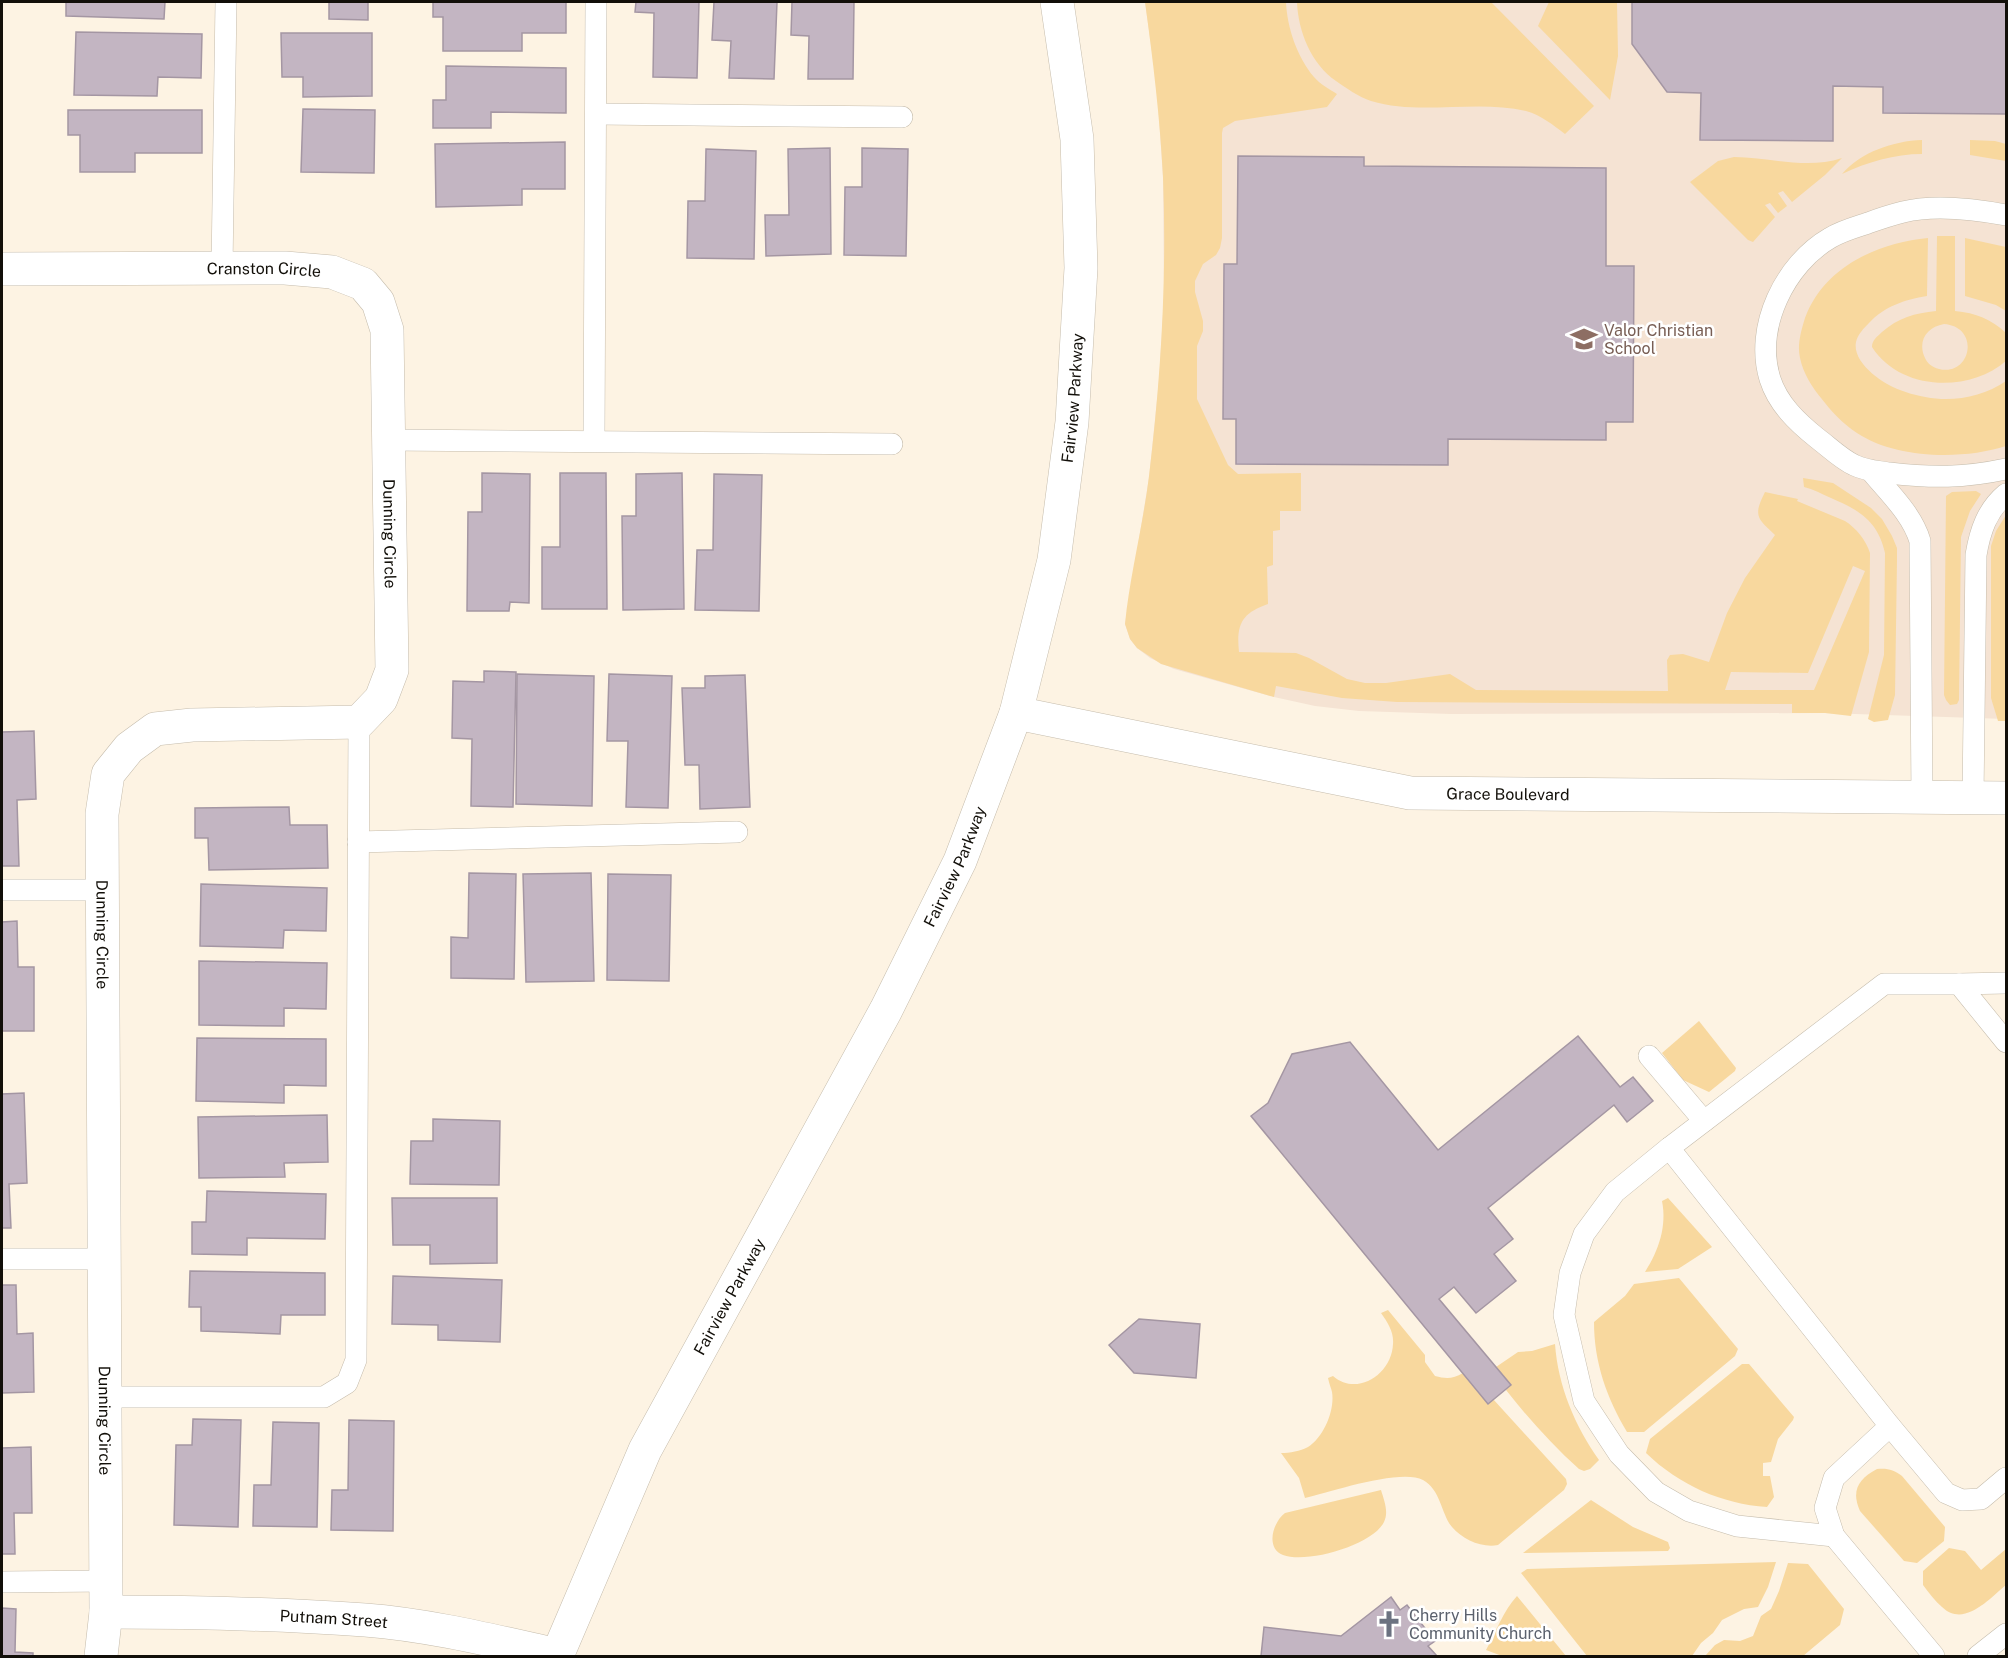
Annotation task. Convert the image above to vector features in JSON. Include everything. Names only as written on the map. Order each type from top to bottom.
[{"type":"street","name":"Fairview Parkway","points":[[557,1656],[645,1450],[886,1010],[960,861],[1016,714],[1054,560],[1072,422],[1081,280],[1077,139],[1057,2]]},
{"type":"street","name":"Cranston Circle","points":[[2,269],[285,268],[332,272],[363,285],[378,302],[387,330],[388,440]]},
{"type":"street","name":"Dunning Circle","points":[[101,1656],[106,1596],[102,814],[108,774],[129,748],[155,729],[192,725],[359,722],[381,699],[392,670],[388,440]]},
{"type":"street","name":"Grace Boulevard","points":[[1016,714],[1410,793],[2007,798]]},
{"type":"street","name":"Putnam Street","points":[[106,1596],[181,1612],[366,1620],[442,1630],[557,1656]]},
{"type":"lane","points":[[222,268],[226,2]]},
{"type":"lane","points":[[594,441],[596,2]]},
{"type":"lane","points":[[596,114],[902,117]]},
{"type":"lane","points":[[2007,215],[1946,208],[1904,212],[1830,238],[1799,261],[1779,294],[1769,326],[1766,352],[1771,379],[1785,408],[1808,431],[1844,459],[1871,471],[1908,476],[1976,476],[2007,469]]},
{"type":"lane","points":[[388,440],[892,444]]},
{"type":"lane","points":[[1871,471],[1906,513],[1920,541],[1922,798]]},
{"type":"lane","points":[[1973,798],[1976,555],[1980,533],[1987,517],[1997,501],[2007,494]]},
{"type":"lane","points":[[105,1396],[324,1396],[347,1383],[356,1360],[359,722]]},
{"type":"lane","points":[[358,842],[737,832]]},
{"type":"lane","points":[[2,890],[102,890]]},
{"type":"lane","points":[[1834,1536],[1737,1526],[1689,1511],[1656,1492],[1619,1454],[1584,1401],[1564,1315],[1570,1273],[1584,1234],[1615,1192],[1884,984],[2007,983]]},
{"type":"lane","points":[[1959,984],[2007,1042]]},
{"type":"lane","points":[[1649,1056],[1704,1121]]},
{"type":"lane","points":[[1669,1148],[1946,1493],[1962,1500],[1981,1499],[2007,1478]]},
{"type":"lane","points":[[2,1259],[104,1259]]},
{"type":"lane","points":[[1890,1426],[1834,1478],[1825,1508],[1834,1536],[1934,1656]]},
{"type":"lane","points":[[2,1582],[106,1596]]},
{"type":"lane","points":[[1978,1656],[2007,1634]]},
{"type":"shaded area","name":"Valor Christian School","points":[[1145,2],[2006,2],[2006,719],[1825,713],[1451,714],[1359,711],[1315,706],[1274,697],[1174,669],[1150,658],[1137,648],[1130,639],[1125,624],[1149,478],[1159,380],[1164,298],[1163,178],[1157,88]]},
{"type":"shaded area","points":[[1145,2],[1286,2],[1288,21],[1298,51],[1316,80],[1337,94],[1327,107],[1235,121],[1223,128],[1222,238],[1216,255],[1203,264],[1195,281],[1195,292],[1203,321],[1203,331],[1197,346],[1197,399],[1228,465],[1238,474],[1301,473],[1301,511],[1280,511],[1280,530],[1273,531],[1273,565],[1267,567],[1268,604],[1252,611],[1243,621],[1239,634],[1239,652],[1296,653],[1347,679],[1365,683],[1386,683],[1450,674],[1476,690],[1668,691],[1667,660],[1670,655],[1683,654],[1709,662],[1727,613],[1745,578],[1775,535],[1761,520],[1758,512],[1765,492],[1798,499],[1797,501],[1845,521],[1860,535],[1870,553],[1869,652],[1851,716],[1792,713],[1792,704],[1397,702],[1342,698],[1276,686],[1274,697],[1161,664],[1137,648],[1130,639],[1125,624],[1153,439],[1160,364],[1164,252],[1162,155]],"holes":[[[1853,566],[1865,571],[1814,690],[1725,690],[1731,672],[1808,673]]]},
{"type":"shaded area","points":[[1297,2],[1491,2],[1594,106],[1565,134],[1542,118],[1526,111],[1487,106],[1409,107],[1371,101],[1340,84],[1320,66],[1303,35]]},
{"type":"shaded area","points":[[1549,2],[1617,2],[1618,56],[1610,100],[1538,26]]},
{"type":"shaded area","points":[[1922,140],[1922,154],[1902,155],[1881,160],[1842,174],[1858,160],[1878,149]]},
{"type":"shaded area","points":[[1970,140],[2006,144],[2006,161],[1970,155]]},
{"type":"shaded area","points":[[1734,157],[1802,163],[1842,158],[1792,202],[1783,191],[1778,193],[1787,206],[1778,213],[1770,203],[1765,205],[1775,217],[1753,242],[1748,240],[1690,182],[1718,161]]},
{"type":"shaded area","points":[[1937,236],[1955,236],[1955,311],[1983,318],[2006,333],[2006,361],[1991,371],[1973,378],[1955,382],[1936,382],[1917,379],[1900,372],[1884,362],[1872,347],[1877,337],[1894,323],[1914,315],[1936,311]],"holes":[[[1944,324],[1956,327],[1963,333],[1967,342],[1964,359],[1958,366],[1950,369],[1939,369],[1932,366],[1926,360],[1923,352],[1925,336],[1933,328]]]},
{"type":"shaded area","points":[[1928,238],[1927,296],[1895,305],[1875,317],[1857,339],[1856,350],[1859,358],[1870,372],[1885,383],[1905,392],[1931,398],[1967,397],[1983,393],[2006,381],[2006,446],[1989,451],[1950,455],[1910,452],[1873,442],[1857,433],[1833,412],[1814,389],[1803,369],[1799,348],[1802,328],[1814,300],[1825,285],[1854,261],[1872,252],[1890,245]]},
{"type":"shaded area","points":[[1965,238],[2006,247],[2006,311],[1996,305],[1965,296]]},
{"type":"shaded area","points":[[1803,478],[1833,483],[1871,508],[1882,519],[1897,548],[1895,695],[1888,720],[1874,722],[1868,719],[1884,655],[1885,553],[1882,542],[1872,525],[1859,512],[1804,487]]},
{"type":"shaded area","points":[[1976,491],[1981,494],[1970,511],[1961,537],[1959,700],[1957,704],[1950,705],[1944,695],[1946,496],[1952,492]]},
{"type":"shaded area","points":[[2006,515],[2006,721],[1998,721],[1991,698],[1991,546],[1996,531]]},
{"type":"shaded area","points":[[1699,1021],[1736,1068],[1709,1092],[1683,1080],[1662,1053]]},
{"type":"shaded area","points":[[1668,1198],[1712,1247],[1678,1269],[1645,1272],[1661,1238],[1662,1201]]},
{"type":"shaded area","points":[[1679,1278],[1738,1349],[1735,1356],[1644,1432],[1627,1432],[1613,1406],[1603,1380],[1596,1352],[1594,1322],[1625,1296],[1634,1284]]},
{"type":"shaded area","points":[[1388,1310],[1425,1355],[1425,1362],[1435,1376],[1449,1378],[1463,1373],[1493,1399],[1566,1479],[1567,1484],[1564,1490],[1498,1545],[1479,1544],[1462,1536],[1448,1522],[1434,1490],[1423,1480],[1413,1477],[1383,1479],[1305,1498],[1299,1478],[1281,1453],[1295,1452],[1308,1447],[1319,1437],[1332,1407],[1332,1392],[1328,1378],[1333,1376],[1342,1382],[1362,1383],[1372,1379],[1387,1365],[1391,1355],[1393,1336],[1381,1313]]},
{"type":"shaded area","points":[[1555,1344],[1560,1375],[1569,1405],[1582,1433],[1599,1460],[1590,1469],[1584,1471],[1559,1450],[1523,1411],[1506,1390],[1511,1385],[1496,1367],[1518,1352],[1532,1351]]},
{"type":"shaded area","points":[[1742,1364],[1749,1364],[1794,1417],[1778,1439],[1771,1462],[1763,1463],[1763,1476],[1770,1476],[1774,1497],[1767,1507],[1734,1502],[1702,1491],[1672,1475],[1646,1453],[1650,1439]]},
{"type":"shaded area","points":[[1877,1469],[1891,1470],[1902,1476],[1945,1527],[1944,1541],[1917,1563],[1904,1561],[1860,1511],[1857,1504],[1858,1486],[1865,1477]]},
{"type":"shaded area","points":[[1381,1490],[1386,1506],[1384,1522],[1367,1538],[1354,1545],[1323,1555],[1307,1557],[1283,1555],[1274,1547],[1274,1528],[1285,1513]]},
{"type":"shaded area","points":[[1591,1500],[1633,1527],[1668,1542],[1670,1548],[1668,1551],[1523,1553]]},
{"type":"shaded area","points":[[1949,1548],[1965,1551],[1981,1570],[2006,1549],[2006,1585],[1976,1609],[1967,1613],[1950,1613],[1923,1585],[1923,1571]]},
{"type":"shaded area","points":[[1776,1562],[1768,1587],[1758,1607],[1744,1609],[1722,1620],[1692,1656],[1587,1656],[1521,1573],[1527,1569]]},
{"type":"shaded area","points":[[1788,1563],[1808,1564],[1844,1609],[1840,1625],[1803,1656],[1705,1656],[1715,1645],[1724,1640],[1740,1641],[1753,1636],[1761,1616],[1771,1609]]},
{"type":"shaded area","points":[[1517,1596],[1566,1656],[1502,1656],[1486,1650],[1504,1615]]},
{"type":"building","points":[[66,2],[165,2],[164,19],[66,16]]},
{"type":"building","points":[[329,2],[368,2],[368,20],[329,19]]},
{"type":"building","points":[[433,2],[566,2],[566,33],[522,33],[522,51],[443,51],[443,17],[433,17]]},
{"type":"building","points":[[636,2],[699,2],[697,78],[653,77],[654,13],[635,12]]},
{"type":"building","points":[[714,2],[777,2],[774,79],[729,78],[731,41],[712,40]]},
{"type":"building","points":[[792,2],[854,2],[853,79],[808,79],[809,36],[791,35]]},
{"type":"building","points":[[1632,2],[2006,2],[2006,114],[1883,113],[1883,87],[1833,86],[1833,141],[1700,140],[1701,93],[1667,92],[1632,44]]},
{"type":"building","points":[[76,32],[202,34],[201,78],[158,77],[157,96],[74,95]]},
{"type":"building","points":[[281,33],[372,33],[372,96],[303,97],[303,77],[282,77]]},
{"type":"building","points":[[446,66],[566,68],[566,113],[491,112],[491,128],[433,128],[433,100],[446,100]]},
{"type":"building","points":[[303,109],[375,110],[374,173],[301,172]]},
{"type":"building","points":[[68,110],[202,110],[202,153],[135,153],[135,172],[80,172],[80,135],[68,135]]},
{"type":"building","points":[[565,142],[565,189],[522,189],[522,205],[436,207],[435,144]]},
{"type":"building","points":[[830,148],[831,254],[766,256],[765,215],[789,215],[788,149]]},
{"type":"building","points":[[862,148],[908,149],[906,256],[844,255],[845,187],[862,187]]},
{"type":"building","points":[[706,149],[756,151],[754,259],[687,258],[688,201],[705,201]]},
{"type":"building","points":[[1238,156],[1364,157],[1364,166],[1606,168],[1606,266],[1634,266],[1633,422],[1606,422],[1606,440],[1448,439],[1448,465],[1236,464],[1236,419],[1223,419],[1224,264],[1237,264]]},
{"type":"building","points":[[482,473],[530,474],[529,603],[510,602],[509,611],[467,611],[468,512],[482,512]]},
{"type":"building","points":[[560,473],[606,473],[607,609],[542,609],[542,547],[560,547]]},
{"type":"building","points":[[682,473],[684,609],[623,610],[622,516],[636,516],[636,474]]},
{"type":"building","points":[[714,474],[762,475],[759,611],[695,610],[697,550],[713,550]]},
{"type":"building","points":[[484,671],[516,672],[513,807],[471,806],[472,739],[452,738],[453,681],[484,682]]},
{"type":"building","points":[[517,674],[594,676],[592,806],[516,804]]},
{"type":"building","points":[[609,674],[672,676],[668,808],[626,807],[628,741],[607,741]]},
{"type":"building","points":[[745,675],[750,807],[700,809],[699,765],[685,765],[682,688],[705,688],[705,676]]},
{"type":"building","points":[[34,731],[36,799],[17,800],[19,866],[2,866],[2,732]]},
{"type":"building","points":[[289,807],[290,825],[327,825],[328,868],[209,870],[208,838],[195,838],[195,808]]},
{"type":"building","points":[[469,873],[516,874],[514,979],[451,978],[451,937],[468,938]]},
{"type":"building","points":[[591,873],[594,981],[526,982],[523,874]]},
{"type":"building","points":[[608,874],[671,875],[669,981],[607,980]]},
{"type":"building","points":[[201,884],[327,888],[326,931],[284,930],[283,948],[200,946]]},
{"type":"building","points":[[17,921],[18,967],[34,967],[34,1031],[2,1031],[2,922]]},
{"type":"building","points":[[199,961],[327,963],[326,1009],[284,1008],[284,1026],[199,1025]]},
{"type":"building","points":[[1578,1036],[1620,1087],[1633,1077],[1653,1101],[1627,1122],[1614,1105],[1488,1208],[1513,1239],[1494,1254],[1516,1281],[1476,1313],[1454,1287],[1439,1299],[1511,1385],[1488,1404],[1251,1116],[1268,1103],[1292,1054],[1350,1042],[1438,1150]]},
{"type":"building","points":[[197,1038],[326,1039],[326,1086],[284,1085],[284,1103],[196,1101]]},
{"type":"building","points":[[24,1093],[27,1183],[9,1184],[11,1228],[2,1228],[2,1094]]},
{"type":"building","points":[[327,1115],[328,1162],[284,1163],[285,1177],[199,1178],[198,1117]]},
{"type":"building","points":[[433,1119],[500,1121],[499,1185],[410,1184],[411,1141],[433,1141]]},
{"type":"building","points":[[207,1191],[326,1194],[325,1239],[247,1238],[247,1255],[192,1254],[192,1222],[206,1222]]},
{"type":"building","points":[[392,1198],[497,1198],[497,1263],[430,1264],[430,1245],[393,1245]]},
{"type":"building","points":[[190,1271],[325,1273],[325,1315],[281,1315],[280,1334],[201,1331],[201,1307],[189,1307]]},
{"type":"building","points":[[393,1276],[502,1280],[500,1342],[438,1340],[438,1325],[392,1324]]},
{"type":"building","points":[[2,1285],[16,1285],[17,1334],[33,1333],[34,1392],[2,1393]]},
{"type":"building","points":[[1139,1319],[1200,1324],[1196,1378],[1134,1373],[1109,1345]]},
{"type":"building","points":[[193,1419],[241,1420],[238,1527],[174,1525],[176,1445],[192,1445]]},
{"type":"building","points":[[349,1420],[394,1421],[393,1531],[331,1530],[332,1490],[348,1490]]},
{"type":"building","points":[[273,1422],[319,1423],[317,1527],[253,1526],[254,1485],[271,1485]]},
{"type":"building","points":[[31,1447],[32,1513],[14,1513],[15,1554],[2,1554],[2,1448]]},
{"type":"building","name":"Cherry Hills Community Church","points":[[1391,1597],[1400,1610],[1407,1605],[1435,1641],[1428,1646],[1437,1656],[1261,1656],[1264,1627],[1341,1636]]},
{"type":"building","points":[[2,1608],[16,1609],[15,1652],[33,1653],[33,1656],[2,1656]]},
{"type":"place","name":"Valor Christian School","points":[[1584,339]]},
{"type":"place","name":"Cherry Hills Community Church","points":[[1389,1624]]}]
